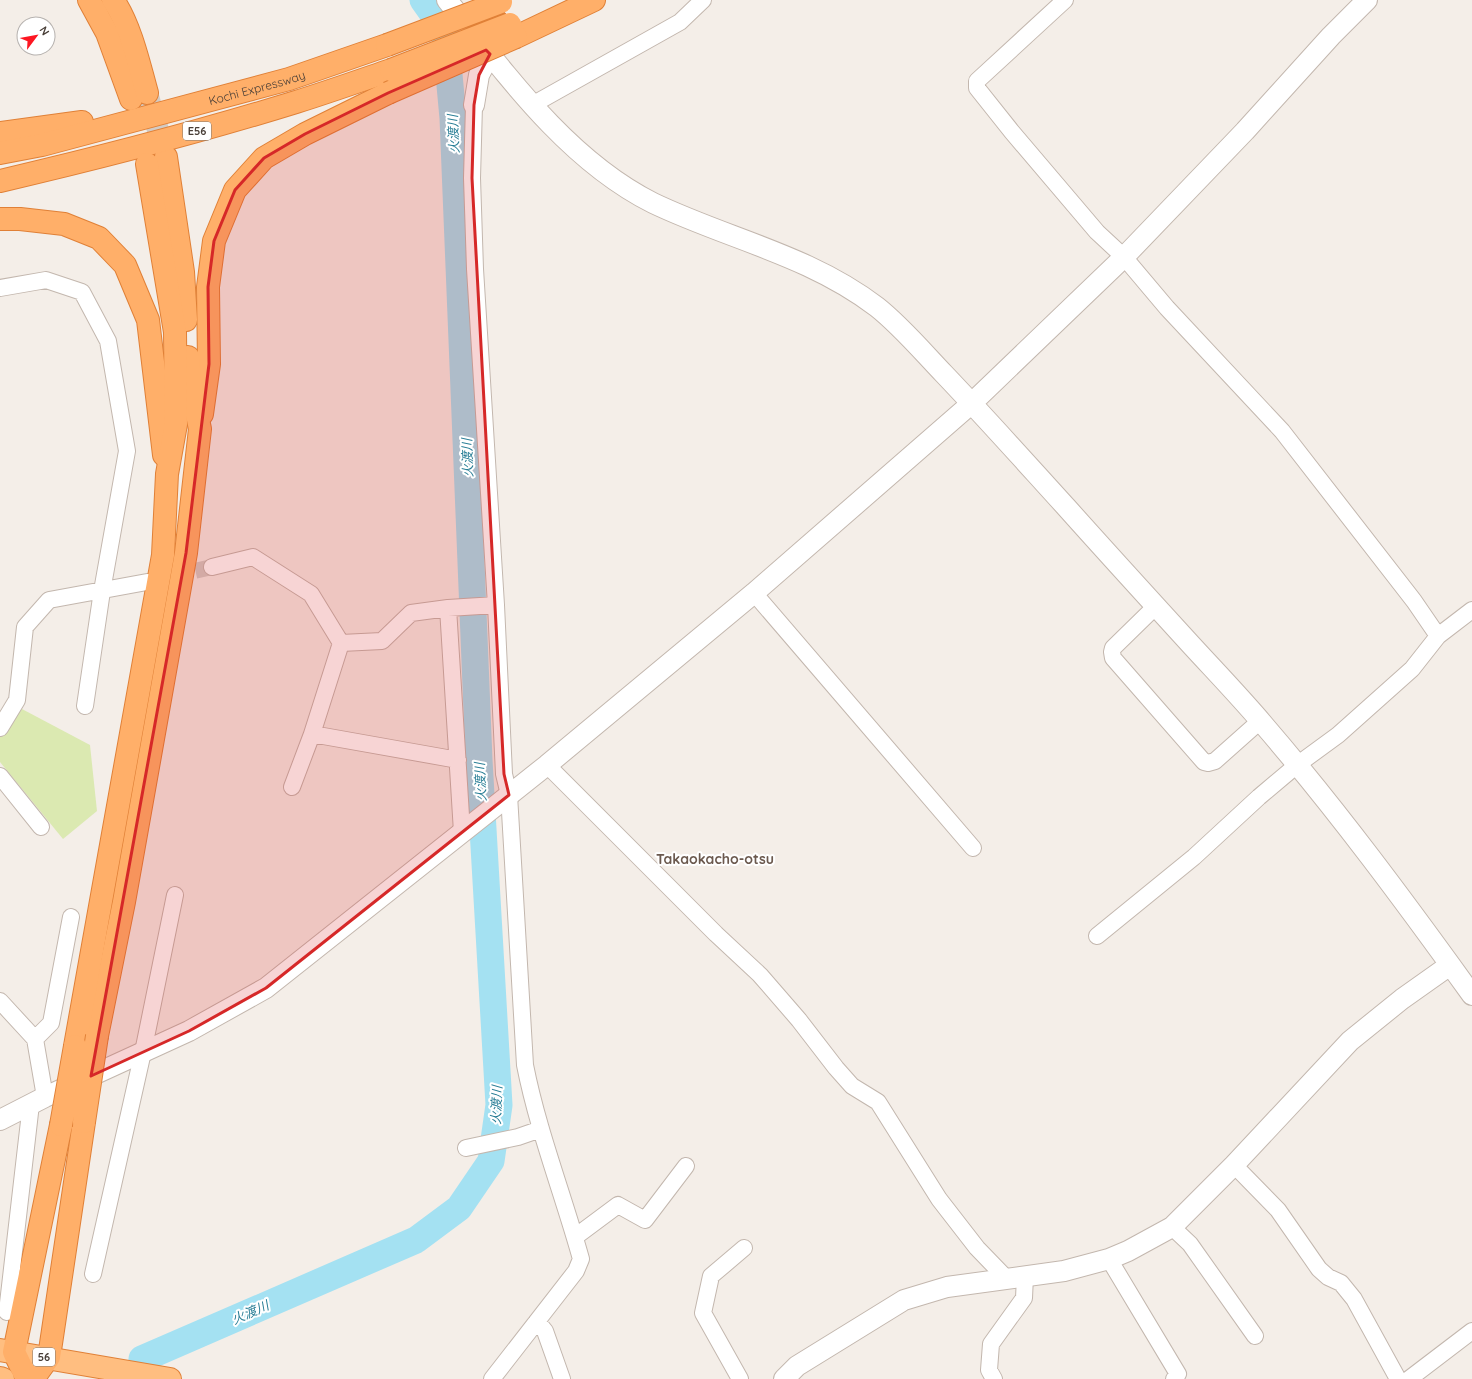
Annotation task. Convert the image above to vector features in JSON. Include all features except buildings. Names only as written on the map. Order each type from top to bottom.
[{"type":"highway","points":[[89,0],[108,33],[139,96],[135,50],[118,7],[113,0]]},
{"type":"highway","name":"E56","points":[[513,30],[569,0]]},
{"type":"highway","points":[[33,1379],[49,1358],[97,1036],[124,902],[186,553],[209,364],[208,287],[214,241],[234,190],[264,158],[305,134],[513,30],[594,0]]},
{"type":"highway","name":"Kochi Expressway","points":[[0,153],[42,145],[289,79],[387,45],[504,1]]},
{"type":"highway","name":"Kochi Expressway","points":[[0,180],[48,170],[182,135],[296,102],[513,30]]},
{"type":"highway","points":[[0,133],[173,110]]},
{"type":"highway","points":[[27,1379],[7,1351],[61,1125],[163,555],[167,474],[176,424],[176,332],[156,161],[183,272],[190,380],[200,429]]},
{"type":"highway","points":[[0,219],[20,219],[64,224],[99,238],[125,265],[148,320],[167,474]]},
{"type":"highway","name":"56","points":[[7,1351],[170,1379]]},
{"type":"street","points":[[447,0],[532,105],[561,135],[589,160],[618,181],[649,201],[681,215],[785,255],[823,272],[876,307],[903,330],[972,403],[1260,721],[1348,828],[1472,995]]},
{"type":"street","points":[[532,105],[680,22],[703,0]]},
{"type":"street","points":[[1065,0],[977,81],[977,88],[1012,132],[1097,232],[1124,256],[1167,308],[1282,431],[1414,601],[1438,636]]},
{"type":"street","points":[[0,1120],[188,1031],[266,988],[547,765],[754,593],[972,403],[1124,256],[1245,131],[1331,36],[1367,0]]},
{"type":"street","points":[[490,54],[479,75],[474,105],[472,178],[475,269],[492,605],[525,1065],[541,1129],[581,1259],[576,1271],[492,1379]]},
{"type":"street","points":[[0,288],[46,280],[82,292],[108,341],[127,451],[102,590],[85,706]]},
{"type":"street","points":[[212,568],[253,557],[311,594],[341,643],[312,734],[292,787]]},
{"type":"street","points":[[0,728],[17,700],[25,626],[49,600],[147,582]]},
{"type":"street","points":[[754,593],[973,848]]},
{"type":"street","points":[[341,643],[382,641],[411,613],[492,605]]},
{"type":"street","points":[[1156,606],[1113,648],[1113,658],[1204,762],[1208,763],[1215,761],[1260,721]]},
{"type":"street","points":[[453,608],[458,760],[467,828]]},
{"type":"street","points":[[1097,936],[1194,857],[1259,797],[1297,765],[1338,735],[1412,669],[1438,636],[1472,610]]},
{"type":"street","points":[[312,734],[458,760]]},
{"type":"street","points":[[547,765],[716,934],[760,975],[799,1020],[836,1068],[852,1086],[878,1102],[939,1199],[977,1248],[1015,1277],[1024,1298],[991,1344],[989,1370],[994,1379]]},
{"type":"street","points":[[0,776],[41,827]]},
{"type":"street","points":[[93,1274],[143,1052],[175,895]]},
{"type":"street","points":[[35,1040],[51,1023],[71,917]]},
{"type":"street","points":[[784,1379],[797,1366],[904,1300],[947,1287],[1064,1271],[1108,1259],[1128,1251],[1172,1227],[1234,1165],[1350,1041],[1402,999],[1450,965]]},
{"type":"street","points":[[0,1001],[35,1040],[38,1101],[7,1312]]},
{"type":"street","points":[[466,1148],[541,1129]]},
{"type":"street","points":[[1234,1165],[1278,1210],[1319,1269],[1328,1278],[1341,1283],[1354,1299],[1398,1379]]},
{"type":"street","points":[[575,1237],[618,1205],[645,1220],[686,1166]]},
{"type":"street","points":[[1172,1227],[1190,1244],[1255,1336]]},
{"type":"street","points":[[740,1379],[703,1313],[711,1276],[744,1248]]},
{"type":"street","points":[[1108,1259],[1178,1374],[1174,1379]]},
{"type":"street","points":[[537,1321],[545,1331],[562,1379]]},
{"type":"street","points":[[1409,1379],[1472,1331]]},
{"type":"highlighted area","points":[[486,50],[490,54],[479,75],[474,105],[472,178],[504,774],[509,795],[266,988],[189,1031],[91,1076],[186,553],[209,364],[208,287],[214,241],[235,190],[264,158],[305,134],[388,93]]},
{"type":"green space","points":[[22,709],[90,745],[97,811],[63,839],[0,762],[0,736]]},
{"type":"waterway","name":"火渡川","points":[[423,0],[445,31]]},
{"type":"waterway","name":"火渡川","points":[[142,1359],[416,1240],[459,1208],[491,1161],[499,1105],[479,760],[453,118],[445,31],[445,15]]},
{"type":"tunnel","points":[[147,93],[166,157]]},
{"type":"tunnel","points":[[172,576],[212,567]]},
{"type":"district","name":"Takaokacho-otsu","points":[[715,859]]}]
